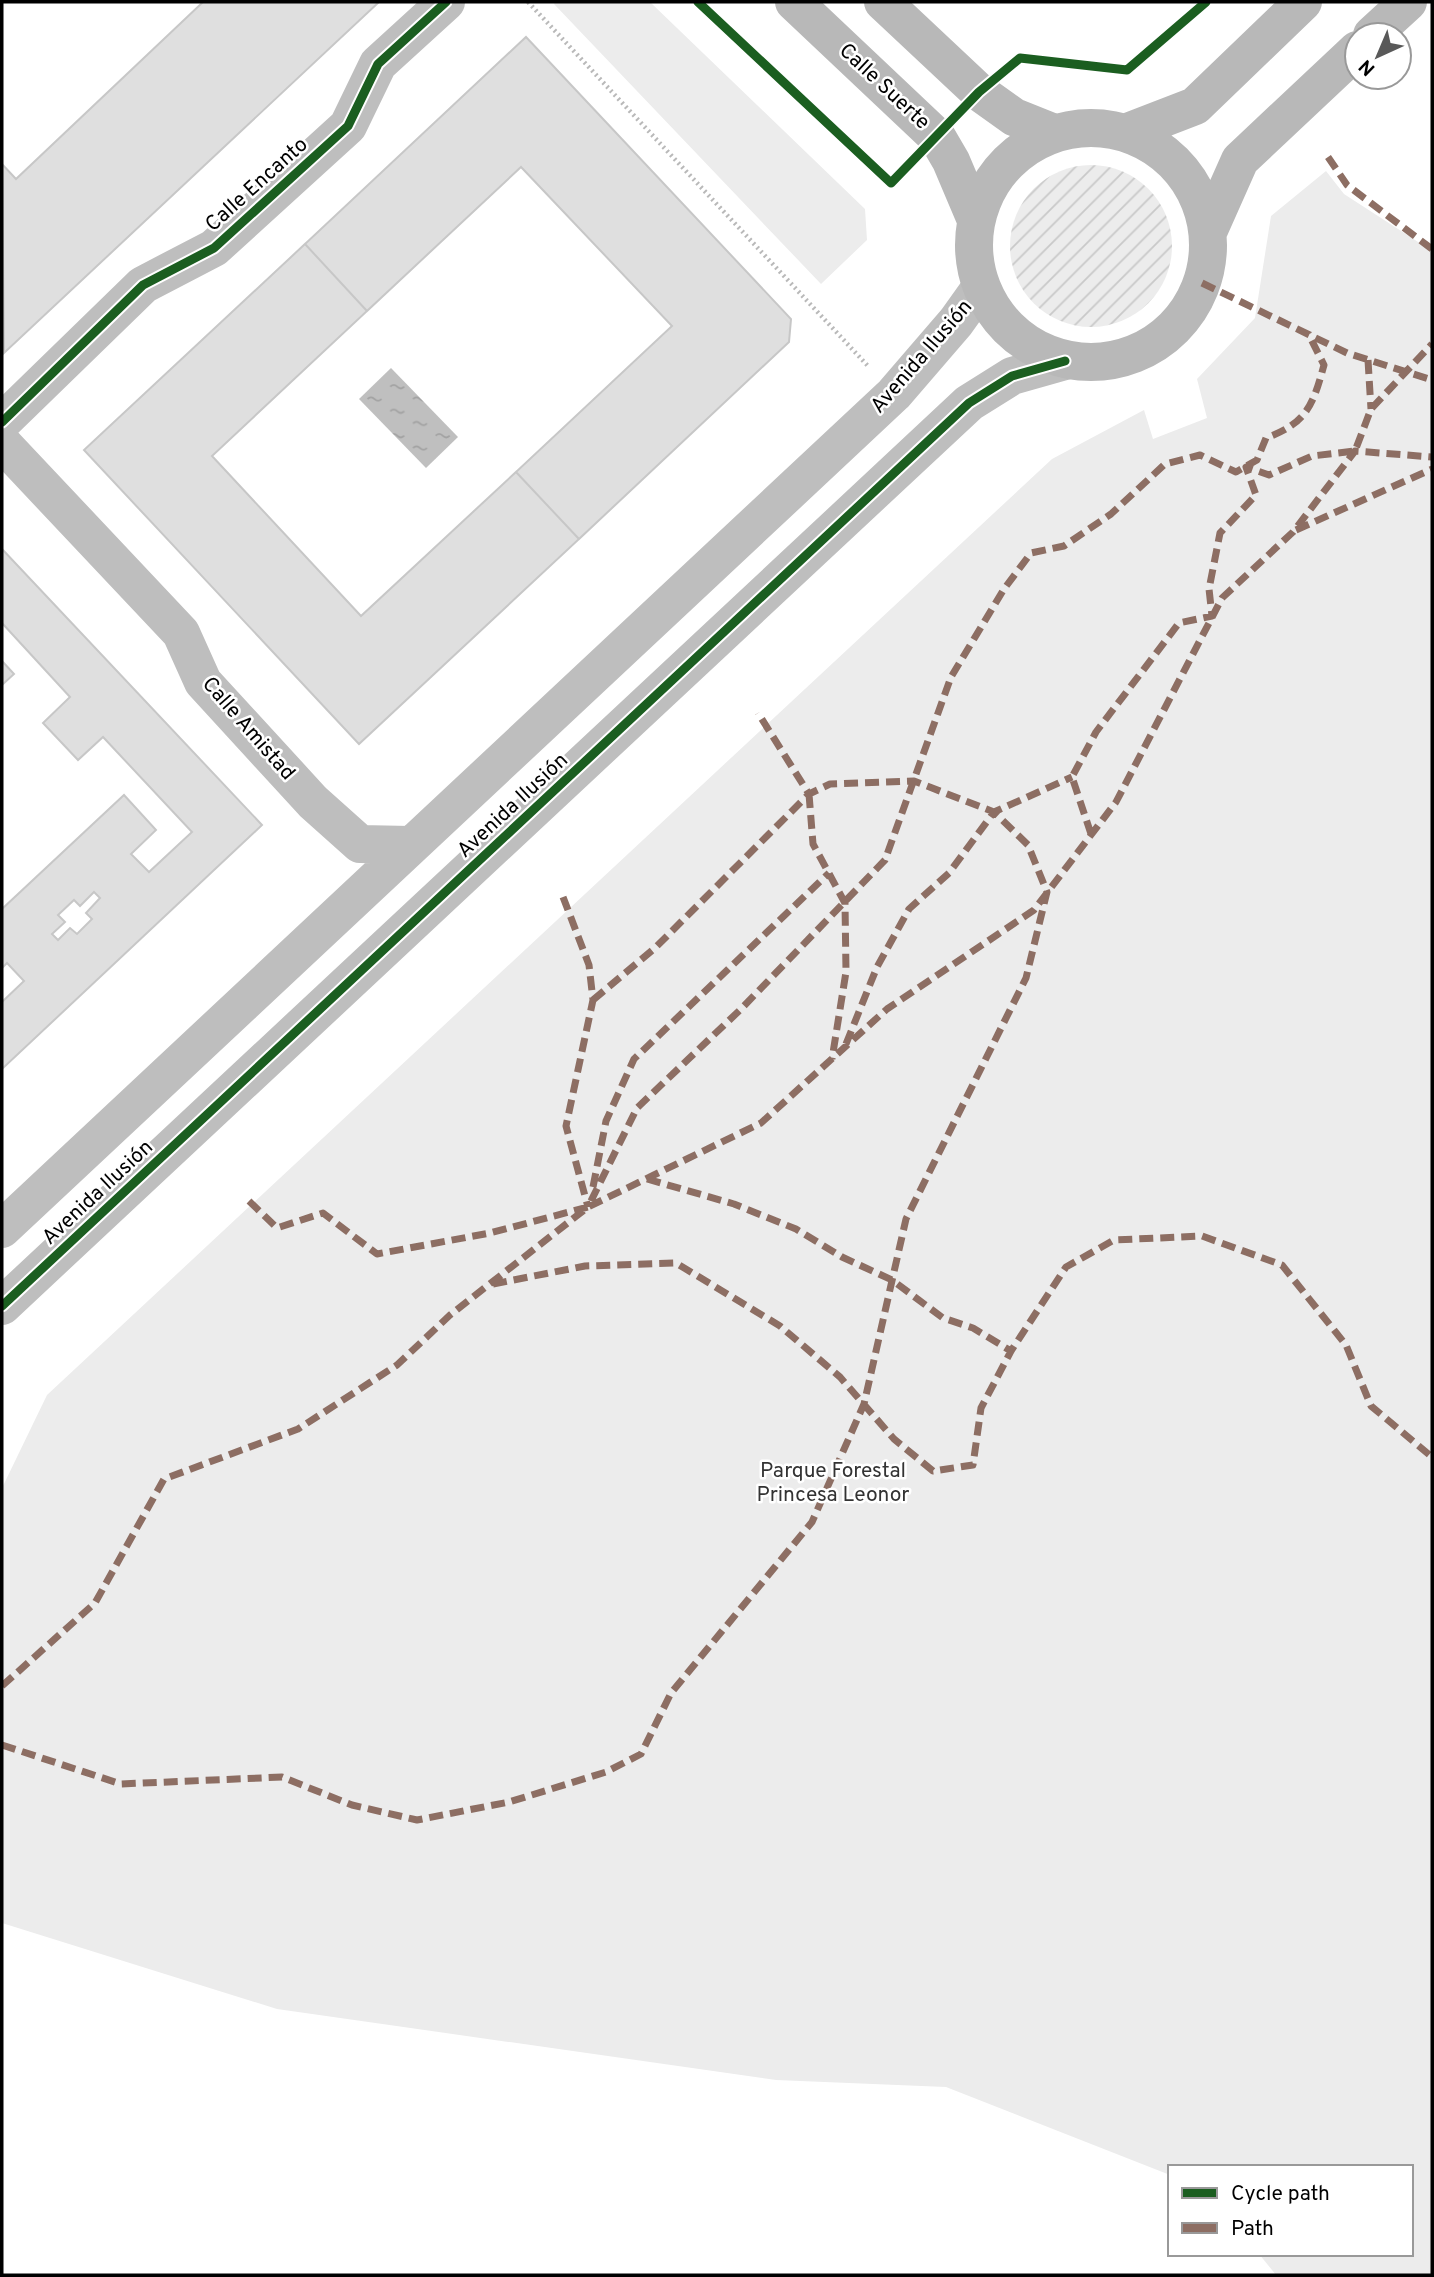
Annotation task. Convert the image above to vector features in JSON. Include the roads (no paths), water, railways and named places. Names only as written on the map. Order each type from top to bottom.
[{"type":"main road","name":"Calle Suerte","points":[[794,2],[937,138],[951,161],[976,220]]},
{"type":"main road","points":[[883,2],[979,92],[1014,117],[1054,133]]},
{"type":"main road","points":[[1125,132],[1195,106],[1303,2]]},
{"type":"main road","points":[[1388,21],[1408,2]]},
{"type":"main road","points":[[1209,232],[1240,160],[1343,63]]},
{"type":"main road","points":[[1089,127],[1125,132],[1156,147],[1181,170],[1199,199],[1209,232],[1207,269],[1194,304],[1170,333],[1139,354],[1103,363],[1065,360],[1044,353],[1006,326],[991,308],[981,287],[975,265],[976,220],[991,182],[1018,153],[1054,133],[1089,127]]},
{"type":"street","name":"Calle Encanto","points":[[2,422],[143,285],[214,248],[348,126],[378,64],[446,2]]},
{"type":"street","name":"Avenida Ilusión","points":[[2,1229],[894,394],[956,322],[981,287]]},
{"type":"street","name":"Avenida Ilusión","points":[[2,1307],[969,403],[1012,376],[1065,360]]},
{"type":"street","name":"Calle Amistad","points":[[2,443],[181,633],[203,682],[313,802],[360,844],[410,845]]},
{"type":"water","points":[[391,368],[458,437],[426,468],[359,399]]},
{"type":"park label","name":"Parque Forestal Princesa Leonor","points":[[833,1483]]}]
